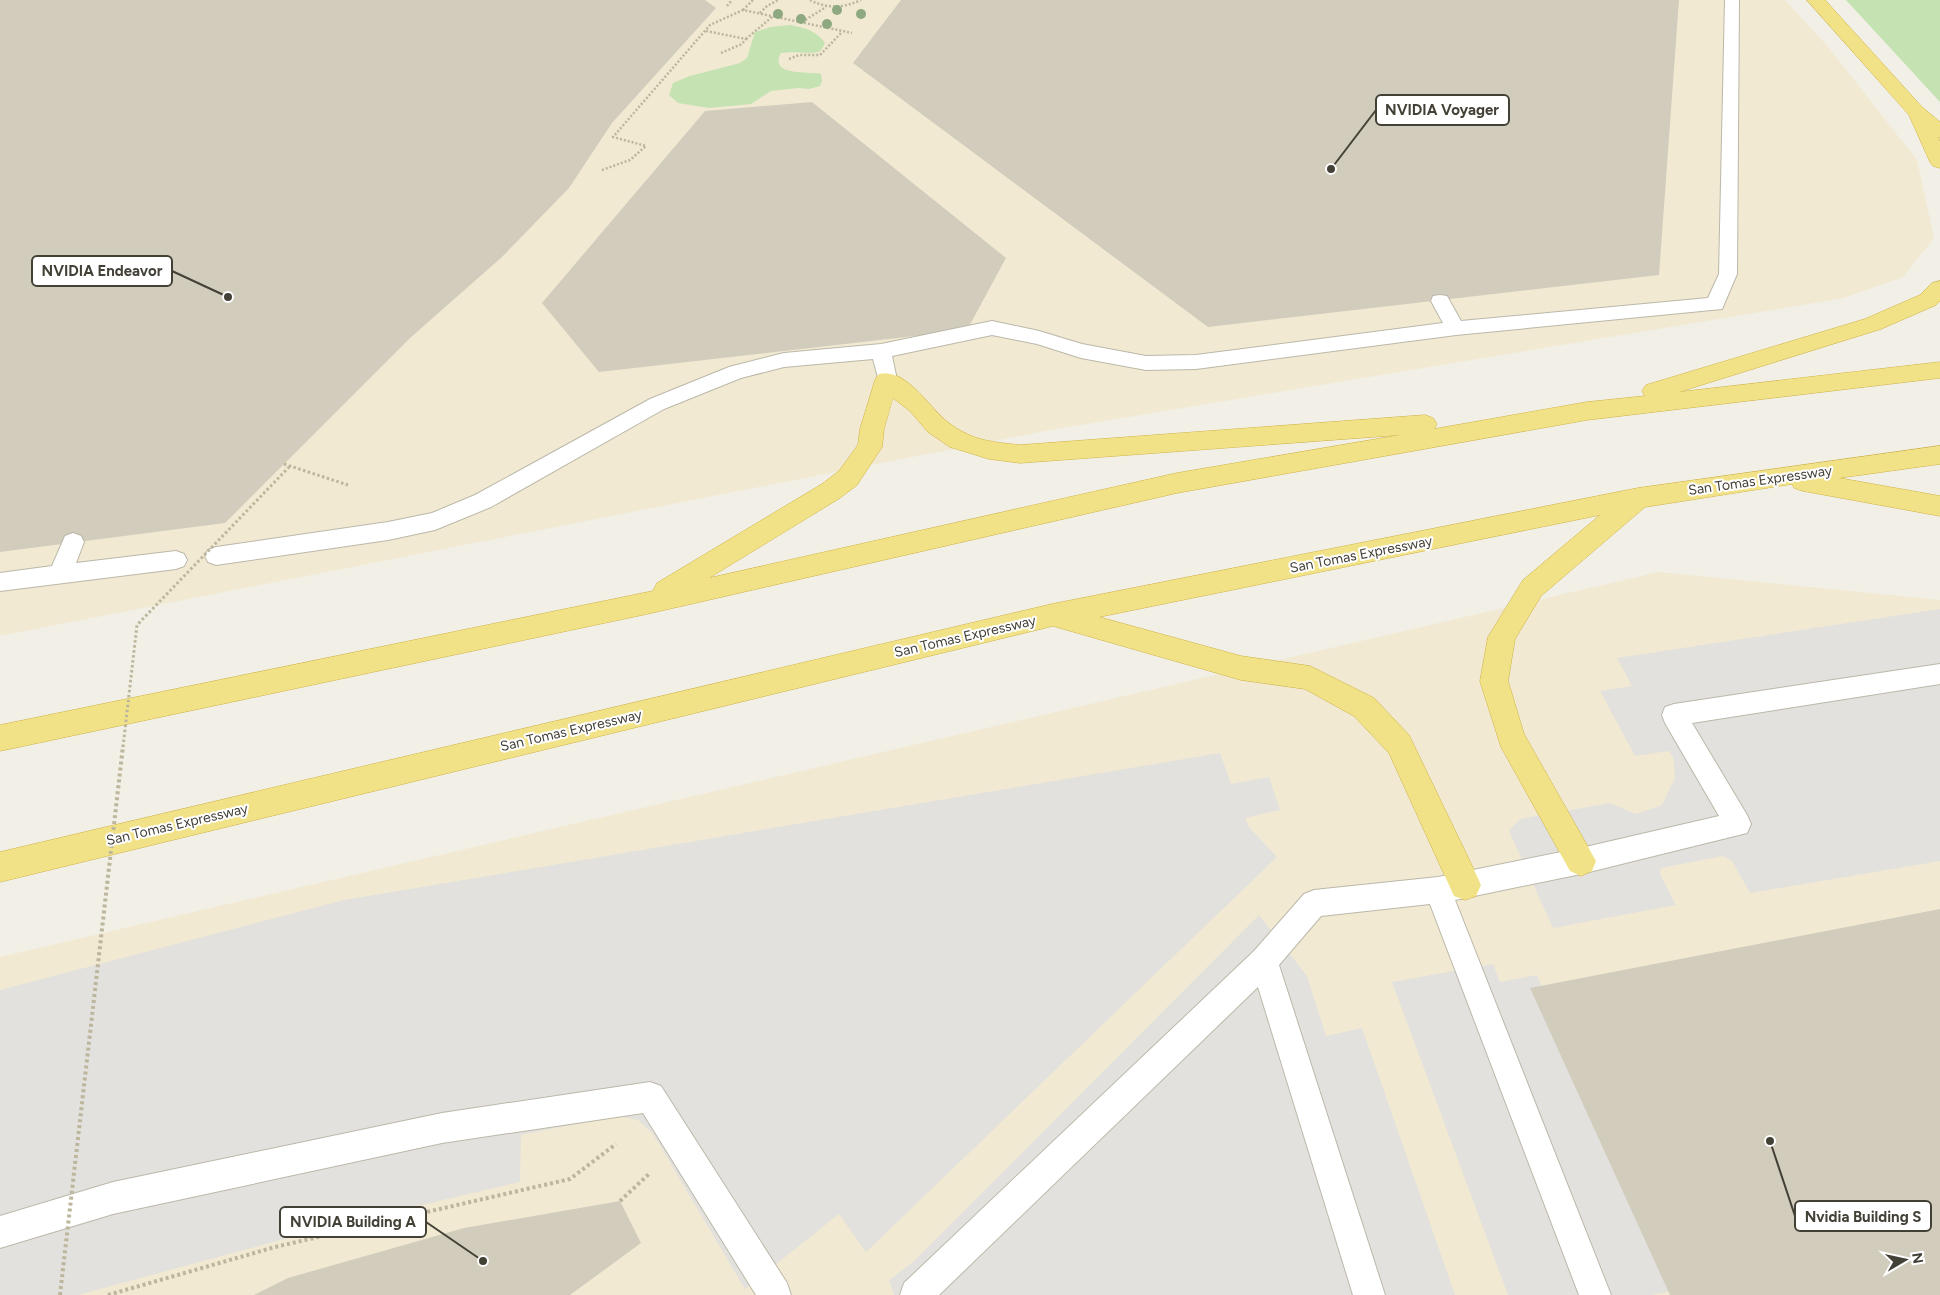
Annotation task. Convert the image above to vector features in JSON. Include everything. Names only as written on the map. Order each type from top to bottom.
[{"type":"highway","points":[[1816,0],[1915,110],[1940,132]]},
{"type":"highway","points":[[1915,110],[1940,162]]},
{"type":"highway","points":[[0,738],[647,603],[1176,483],[1587,411],[1873,324],[1928,300],[1940,288]]},
{"type":"highway","points":[[647,603],[832,491],[848,478],[870,447],[872,429],[887,380],[918,405],[936,426],[959,441],[990,450],[1020,454],[1587,411],[1940,370]]},
{"type":"highway","name":"San Tomas Expressway","points":[[0,867],[1052,615],[1638,498],[1940,455]]},
{"type":"highway","points":[[1777,477],[1940,506]]},
{"type":"highway","points":[[1581,861],[1511,738],[1494,681],[1502,637],[1532,588],[1638,498]]},
{"type":"highway","points":[[1052,615],[1241,668],[1310,678],[1364,707],[1399,744],[1452,888]]},
{"type":"lane","points":[[216,556],[388,531],[435,521],[483,501],[657,404],[736,372],[784,360],[881,351],[992,328],[1039,338],[1081,351],[1146,363],[1196,362],[1456,328],[1715,304],[1728,274],[1732,0]]},
{"type":"lane","points":[[1440,300],[1456,328]]},
{"type":"lane","points":[[881,351],[887,380]]},
{"type":"lane","points":[[60,575],[73,542]]},
{"type":"lane","points":[[0,582],[176,560]]},
{"type":"lane","points":[[916,1295],[1264,961],[1314,903],[1452,888],[1581,861],[1738,824],[1674,715],[1940,674]]},
{"type":"lane","points":[[1452,888],[1595,1295]]},
{"type":"lane","points":[[1264,961],[1369,1295]]},
{"type":"lane","points":[[0,1232],[113,1198],[442,1128],[650,1097],[775,1295]]},
{"type":"path","points":[[727,6],[732,0]]},
{"type":"path","points":[[602,170],[630,160],[646,146],[613,137],[710,25],[744,10],[752,0]]},
{"type":"path","points":[[760,14],[767,6],[778,0]]},
{"type":"path","points":[[810,0],[827,6],[847,6],[861,0]]},
{"type":"path","points":[[802,23],[827,6]]},
{"type":"path","points":[[744,10],[852,33]]},
{"type":"path","points":[[721,53],[742,44],[772,17]]},
{"type":"path","points":[[705,31],[746,39]]},
{"type":"path","points":[[789,59],[799,55],[820,56],[842,31]]},
{"type":"path","points":[[284,464],[348,485]]},
{"type":"path","points":[[60,1295],[137,625],[290,466]]},
{"type":"path","points":[[108,1295],[275,1247],[570,1179],[622,1140]]},
{"type":"path","points":[[620,1201],[651,1171]]},
{"type":"shaded area","points":[[0,0],[1785,0],[1829,48],[1917,160],[1934,238],[1903,277],[1844,298],[1045,431],[0,636]]},
{"type":"shaded area","points":[[1659,572],[1940,600],[1940,1295],[0,1295],[0,957]]},
{"type":"shaded area","points":[[1940,609],[1940,861],[1750,893],[1732,861],[1723,856],[1661,868],[1660,874],[1676,905],[1553,928],[1509,831],[1520,819],[1610,803],[1636,814],[1662,805],[1675,778],[1673,757],[1669,751],[1635,756],[1600,691],[1632,686],[1617,658]]},
{"type":"shaded area","points":[[1220,753],[1231,784],[1269,777],[1280,810],[1245,818],[1249,827],[1277,857],[866,1252],[839,1214],[745,1289],[653,1134],[638,1120],[617,1116],[521,1135],[520,1182],[332,1226],[78,1295],[0,1295],[0,990],[344,900]]},
{"type":"shaded area","points":[[1259,915],[1307,976],[1326,1036],[1362,1028],[1455,1295],[894,1295],[889,1280],[913,1262]]},
{"type":"shaded area","points":[[1493,964],[1500,982],[1537,975],[1677,1290],[1652,1295],[1508,1295],[1392,982]]},
{"type":"green space","points":[[1846,0],[1940,0],[1940,102]]},
{"type":"green space","points":[[790,25],[814,32],[825,43],[818,52],[781,53],[780,66],[792,71],[821,74],[822,81],[820,86],[809,89],[798,88],[771,91],[751,104],[709,108],[678,103],[669,95],[673,83],[690,76],[740,63],[747,58],[755,32],[771,27]]},
{"type":"building","points":[[0,0],[705,0],[716,8],[612,123],[569,188],[502,257],[410,338],[225,523],[0,552]]},
{"type":"building","points":[[901,0],[1679,0],[1659,275],[1208,327],[853,63]]},
{"type":"building","points":[[812,102],[1006,258],[967,330],[599,372],[542,303],[705,111]]},
{"type":"building","points":[[1940,909],[1940,1295],[1670,1295],[1530,988]]},
{"type":"building","points":[[620,1201],[641,1243],[570,1295],[254,1295],[288,1278],[464,1228]]},
{"type":"place","name":"NVIDIA Voyager","points":[[1331,169]]},
{"type":"place","name":"NVIDIA Endeavor","points":[[228,297]]},
{"type":"place","name":"Nvidia Building S","points":[[1770,1141]]},
{"type":"place","name":"NVIDIA Building A","points":[[483,1261]]}]
